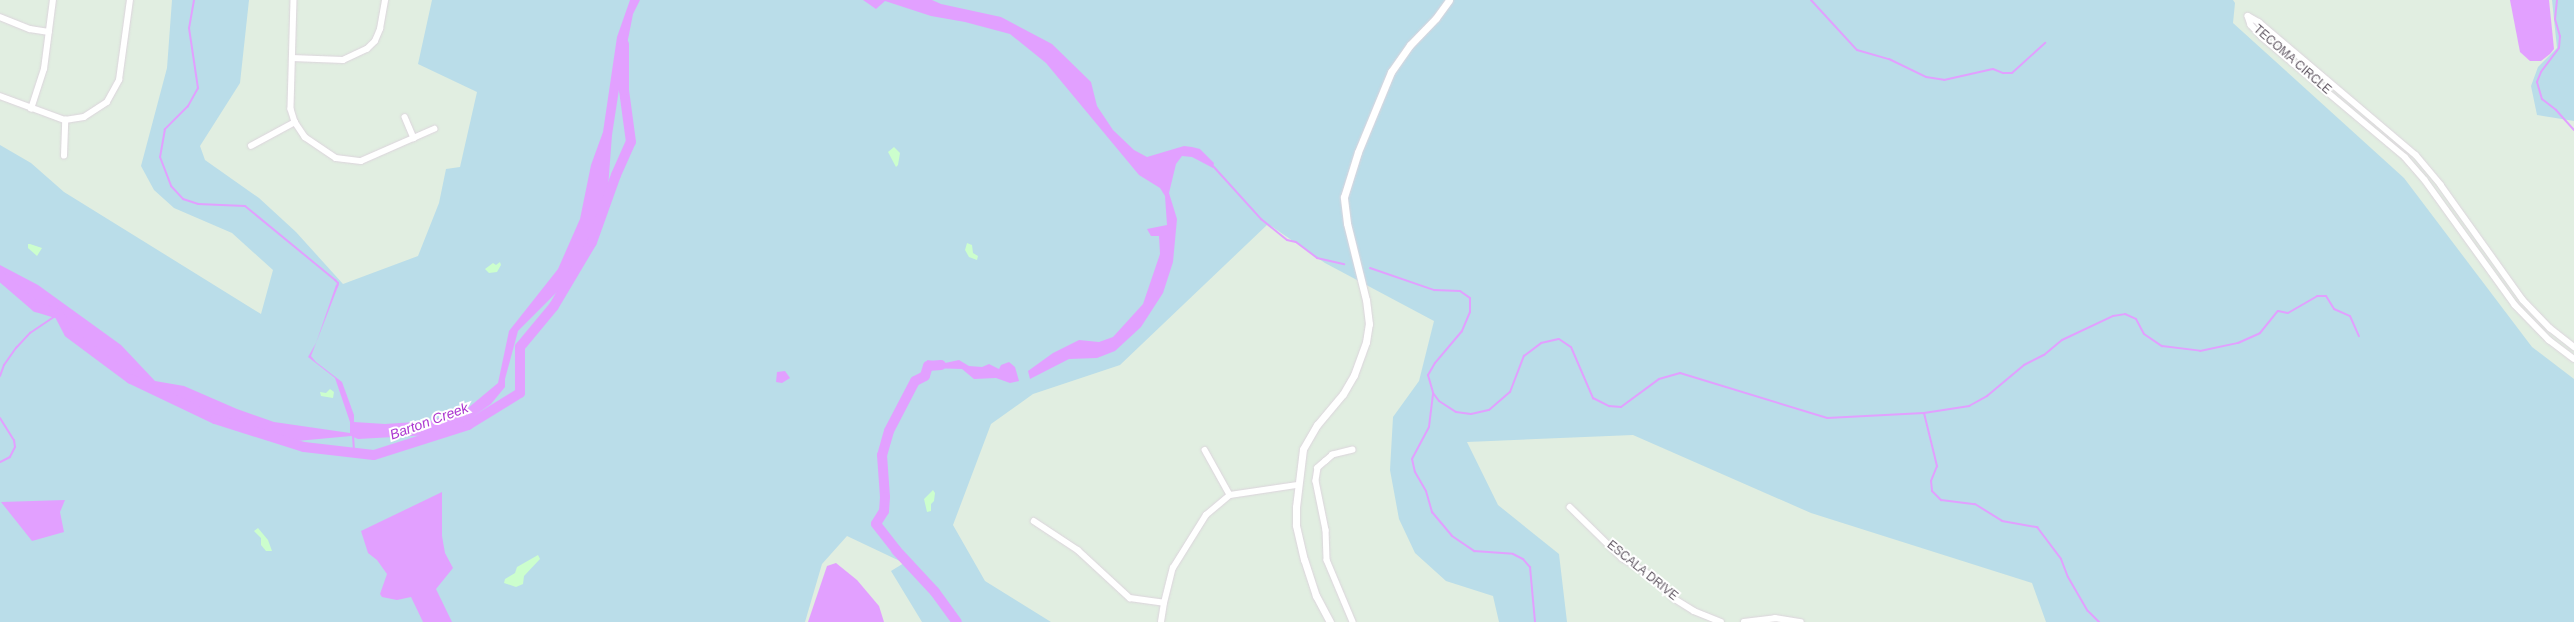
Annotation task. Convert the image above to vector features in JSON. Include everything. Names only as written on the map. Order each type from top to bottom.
[{"type":"street","points":[[31,108],[44,69],[53,0]]},
{"type":"street","points":[[0,96],[65,120],[84,117],[107,102],[119,80],[130,0]]},
{"type":"street","points":[[294,0],[290,96],[295,122],[305,137],[316,147],[336,158],[348,161],[361,161],[434,130]]},
{"type":"street","points":[[292,58],[343,60],[367,49],[375,41],[380,29],[384,0]]},
{"type":"street","points":[[1330,622],[1316,596],[1300,542],[1296,525],[1297,485],[1306,443],[1317,425],[1343,394],[1354,375],[1366,342],[1369,324],[1366,300],[1345,210],[1344,197],[1348,180],[1391,72],[1410,45],[1436,18],[1449,0]]},
{"type":"street","points":[[0,16],[30,29],[49,32]]},
{"type":"street","name":"TECOMA CIRCLE","points":[[2573,357],[2549,340],[2522,312],[2425,180],[2386,140],[2262,37],[2251,25],[2248,16],[2259,22],[2399,138],[2429,169],[2523,300],[2550,328],[2574,347]]},
{"type":"street","points":[[405,117],[414,138]]},
{"type":"street","points":[[64,156],[65,120]]},
{"type":"street","points":[[251,146],[295,122]]},
{"type":"street","points":[[2386,140],[2392,132]]},
{"type":"street","points":[[2392,146],[2399,138]]},
{"type":"street","points":[[2473,247],[2481,242]]},
{"type":"street","points":[[2479,255],[2486,250]]},
{"type":"street","points":[[1205,450],[1230,495]]},
{"type":"street","points":[[1353,450],[1333,455],[1326,461],[1318,468],[1316,482],[1326,530],[1327,560],[1354,622]]},
{"type":"street","points":[[1161,622],[1164,603],[1176,562],[1206,515],[1230,495],[1297,485]]},
{"type":"street","name":"ESCALA DRIVE","points":[[1570,507],[1622,558],[1652,576],[1675,599],[1694,611],[1721,622]]},
{"type":"street","points":[[1034,521],[1078,550],[1130,598],[1164,603]]},
{"type":"street","points":[[1744,622],[1775,618],[1801,622]]},
{"type":"shaded area","points":[[172,0],[249,0],[240,83],[200,146],[205,160],[259,198],[296,232],[343,284],[418,256],[439,203],[446,169],[460,167],[477,92],[418,64],[432,0],[2233,0],[2235,3],[2233,23],[2404,178],[2532,347],[2574,379],[2574,622],[2046,622],[2032,583],[1811,513],[1633,435],[1467,442],[1498,505],[1559,554],[1567,622],[1499,622],[1493,596],[1446,581],[1415,553],[1399,519],[1390,470],[1393,417],[1419,381],[1434,321],[1325,263],[1268,224],[1120,365],[1033,394],[991,424],[953,525],[985,581],[1051,622],[922,622],[891,571],[904,563],[847,536],[822,564],[805,622],[0,622],[0,145],[31,163],[64,192],[261,314],[273,270],[232,233],[174,208],[154,190],[141,166],[167,68]]},
{"type":"shaded area","points":[[630,0],[640,0],[633,14],[622,70],[612,135],[608,188],[594,238],[565,284],[518,331],[505,379],[505,387],[491,404],[465,422],[429,435],[358,439],[351,436],[297,441],[224,419],[172,399],[135,378],[83,340],[0,271],[0,265],[38,285],[121,345],[155,381],[184,386],[237,409],[274,422],[350,433],[350,422],[335,378],[308,357],[316,343],[336,285],[339,284],[311,356],[342,382],[354,415],[354,422],[385,424],[430,421],[468,408],[498,383],[509,331],[558,269],[580,219],[591,165],[603,132],[617,37]]},
{"type":"shaded area","points":[[863,0],[932,0],[941,4],[1001,17],[1052,44],[1091,82],[1097,106],[1113,130],[1134,150],[1147,157],[1184,146],[1192,147],[1200,149],[1214,163],[1213,168],[1192,157],[1182,156],[1176,164],[1169,193],[1177,219],[1173,262],[1163,293],[1141,327],[1115,351],[1097,358],[1069,359],[1030,379],[1028,371],[1053,353],[1079,340],[1099,342],[1113,337],[1143,304],[1160,254],[1159,236],[1151,236],[1147,229],[1167,225],[1165,196],[1160,188],[1139,175],[1046,63],[1010,34],[965,22],[931,16],[885,1],[876,9]]},
{"type":"shaded area","points":[[2510,0],[2549,0],[2554,49],[2541,61],[2530,61],[2520,52]]},
{"type":"shaded area","points":[[2552,0],[2574,0],[2574,121],[2537,115],[2531,86],[2538,67],[2557,48]]},
{"type":"shaded area","points":[[927,360],[945,363],[959,360],[969,366],[982,367],[989,364],[999,369],[1001,365],[1009,362],[1015,367],[1019,381],[1010,383],[996,378],[974,379],[962,369],[928,368]]},
{"type":"shaded area","points":[[785,371],[790,378],[782,383],[776,382],[777,372]]},
{"type":"shaded area","points":[[442,492],[442,536],[445,553],[453,568],[436,589],[452,622],[423,622],[411,597],[397,600],[382,597],[380,594],[387,574],[377,560],[368,553],[361,531]]},
{"type":"shaded area","points":[[65,500],[60,512],[64,532],[32,541],[1,502]]},
{"type":"shaded area","points":[[836,563],[857,580],[879,606],[884,622],[808,622],[827,566]]},
{"type":"sand","points":[[894,147],[900,153],[896,167],[888,152]]},
{"type":"sand","points":[[967,243],[972,245],[973,253],[978,256],[977,260],[969,257],[965,250]]},
{"type":"sand","points":[[28,244],[42,248],[37,256],[28,248]]},
{"type":"sand","points":[[500,262],[501,265],[497,272],[489,273],[485,269],[493,263],[496,265]]},
{"type":"sand","points":[[330,389],[334,392],[333,398],[321,396],[320,392],[326,393]]},
{"type":"sand","points":[[933,490],[935,493],[934,501],[931,504],[931,511],[927,512],[924,499]]},
{"type":"sand","points":[[258,528],[268,540],[272,551],[266,551],[261,545],[261,538],[254,531]]},
{"type":"sand","points":[[538,555],[540,559],[524,576],[523,584],[516,587],[504,583],[505,579],[515,573],[517,567]]},
{"type":"waterway","points":[[194,0],[189,28],[198,88],[188,106],[165,129],[160,157],[171,186],[183,199],[198,204],[245,206],[335,280],[338,283],[337,287]]},
{"type":"waterway","points":[[1811,0],[1857,50],[1889,59],[1926,77],[1944,80],[1993,69],[2003,73],[2012,73],[2045,43]]},
{"type":"waterway","points":[[2557,0],[2555,19],[2560,36],[2559,48],[2541,72],[2537,82],[2542,99],[2556,110],[2574,130]]},
{"type":"waterway","name":"Barton Creek","points":[[0,276],[36,307],[59,314],[69,333],[131,379],[215,419],[304,447],[374,455],[468,425],[520,393],[520,347],[554,306],[592,242],[616,175],[631,142],[624,90],[624,44]]},
{"type":"waterway","points":[[1213,166],[1261,219],[1287,240],[1296,242],[1317,258],[1344,264]]},
{"type":"waterway","points":[[1370,268],[1434,290],[1460,291],[1470,298],[1470,312],[1462,331],[1435,363],[1428,375],[1433,393],[1439,401],[1456,412],[1471,414],[1489,410],[1510,392],[1524,356],[1541,343],[1559,339],[1571,347],[1593,398],[1609,406],[1621,407],[1659,379],[1680,373],[1827,418],[1924,413],[1937,466],[1931,481],[1932,491],[1941,500],[1975,504],[2002,521],[2037,527],[2061,559],[2068,577],[2088,611],[2099,622]]},
{"type":"waterway","points":[[1924,413],[1969,406],[1987,396],[2024,365],[2044,355],[2062,340],[2113,316],[2125,314],[2136,319],[2144,334],[2162,346],[2200,351],[2238,343],[2260,333],[2278,311],[2288,313],[2317,296],[2326,296],[2334,309],[2350,316],[2359,336]]},
{"type":"waterway","points":[[0,376],[4,365],[16,348],[30,333],[55,316]]},
{"type":"waterway","points":[[941,365],[928,366],[925,376],[915,381],[889,431],[882,455],[884,511],[876,524],[896,550],[935,592],[957,622]]},
{"type":"waterway","points":[[1433,394],[1429,427],[1412,459],[1415,472],[1426,491],[1432,512],[1452,536],[1474,551],[1513,554],[1523,559],[1530,567],[1535,622]]},
{"type":"waterway","points":[[0,418],[14,440],[15,447],[10,457],[0,462]]},
{"type":"waterway","points":[[353,436],[354,452]]}]
